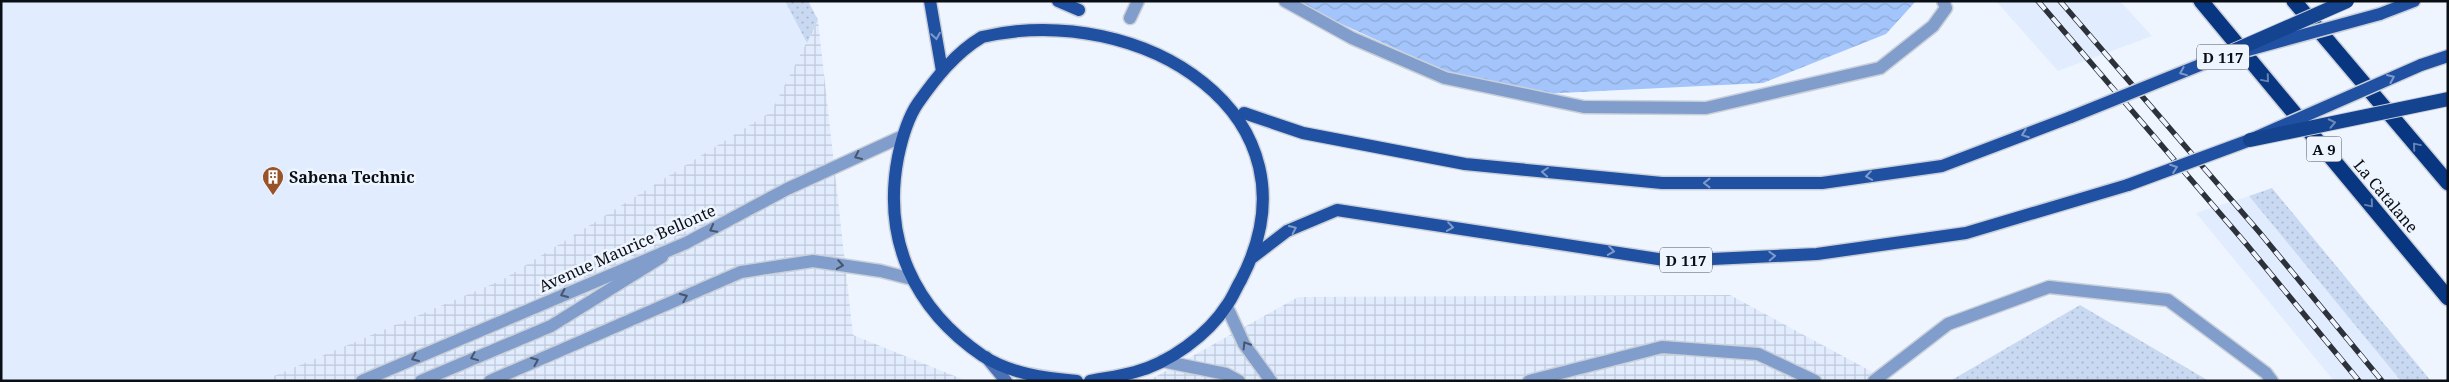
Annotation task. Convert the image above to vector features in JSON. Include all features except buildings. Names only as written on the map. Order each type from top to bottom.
[{"type":"highway","name":"La Catalane","points":[[2201,1],[2448,298]]},
{"type":"highway","points":[[2294,1],[2448,183]]},
{"type":"highway","points":[[2215,60],[2347,1]]},
{"type":"highway","points":[[2250,140],[2448,99]]},
{"type":"main road","points":[[930,1],[942,71]]},
{"type":"main road","name":"D 117","points":[[1244,113],[1303,133],[1465,164],[1662,183],[1822,183],[1942,166],[2215,60],[2380,14],[2414,1]]},
{"type":"main road","points":[[1056,7],[1096,12]]},
{"type":"main road","points":[[1125,17],[1145,24]]},
{"type":"main road","points":[[1006,381],[986,357],[943,324],[912,279],[896,232],[893,184],[903,136],[915,108],[942,71],[981,38],[1020,20]]},
{"type":"main road","name":"D 117","points":[[1253,257],[1287,231],[1337,210],[1671,261],[1817,254],[1966,233],[2128,185],[2250,140],[2421,65],[2448,56]]},
{"type":"main road","points":[[1090,381],[1133,376],[1162,361],[1198,338],[1227,307],[1253,257],[1263,209],[1260,160],[1244,113],[1230,92]]},
{"type":"main road","points":[[986,357],[1034,376],[1077,381]]},
{"type":"street","points":[[1125,17],[1138,1]]},
{"type":"street","points":[[1285,1],[1352,38],[1445,78],[1584,107],[1696,108],[1706,108],[1880,68],[1933,26],[1946,8],[1943,1]]},
{"type":"street","name":"Avenue Maurice Bellonte","points":[[362,381],[686,243],[787,189],[903,136]]},
{"type":"street","points":[[421,381],[551,326],[686,243]]},
{"type":"street","points":[[490,381],[741,272],[813,261],[881,271],[912,279]]},
{"type":"street","points":[[1874,381],[1948,324],[2049,287],[2168,300],[2266,373],[2272,381]]},
{"type":"street","points":[[1227,307],[1244,344],[1271,381]]},
{"type":"street","points":[[1529,381],[1662,347],[1758,354],[1815,381]]},
{"type":"street","points":[[1162,361],[1226,374],[1239,381]]},
{"type":"shaded area","points":[[1,1],[808,1],[818,20],[771,112],[502,280],[262,381],[1,381]]},
{"type":"shaded area","points":[[785,1],[808,1],[818,20],[807,43]]},
{"type":"shaded area","points":[[1996,1],[2120,1],[2152,36],[2058,71]]},
{"type":"shaded area","points":[[818,20],[853,335],[967,381],[262,381],[502,280],[771,112]]},
{"type":"shaded area","points":[[2272,188],[2431,381],[2401,381],[2249,196]]},
{"type":"shaded area","points":[[2249,196],[2401,381],[2334,381],[2196,213]]},
{"type":"shaded area","points":[[1730,295],[1889,381],[1148,381],[1298,297]]},
{"type":"shaded area","points":[[2080,305],[2209,381],[1950,381]]},
{"type":"water","points":[[1291,1],[1916,1],[1886,34],[1763,83],[1500,96]]},
{"type":"railway","points":[[2038,1],[2247,245],[2359,381]]},
{"type":"railway","points":[[2060,1],[2260,233],[2382,381]]},
{"type":"place","name":"Sabena Technic","points":[[273,196]]}]
